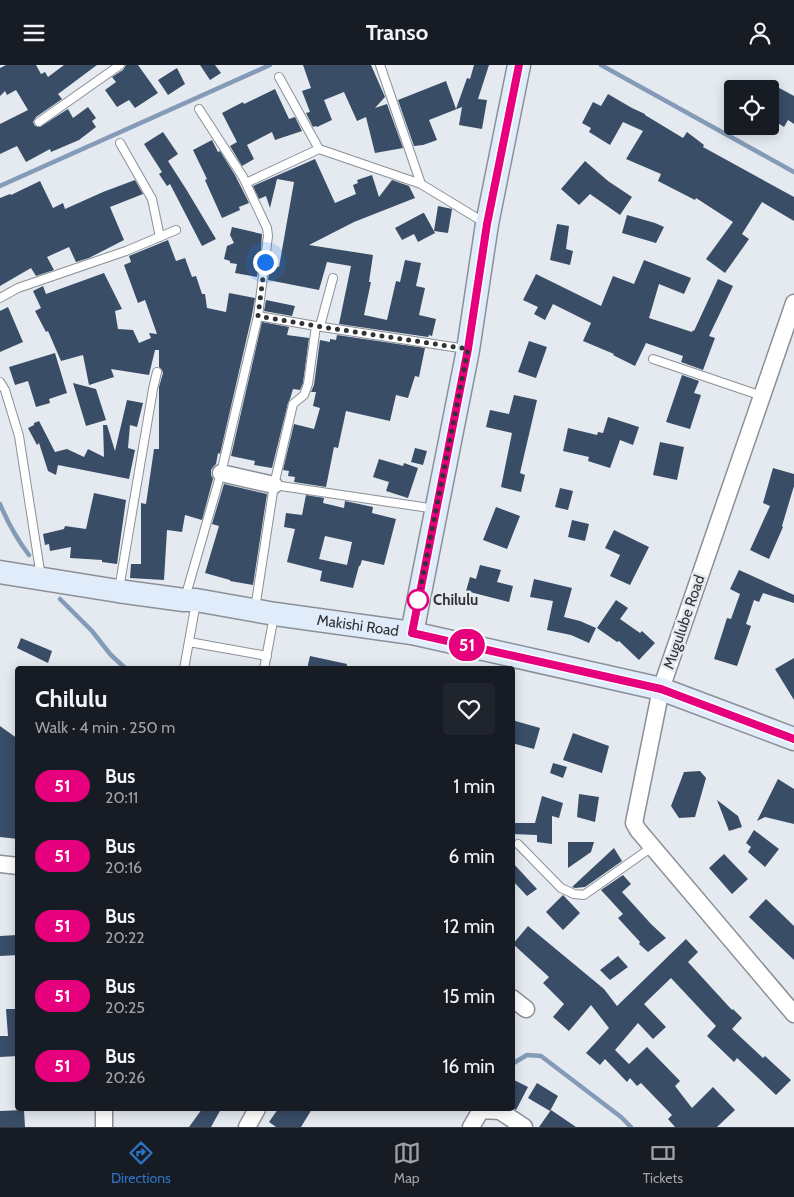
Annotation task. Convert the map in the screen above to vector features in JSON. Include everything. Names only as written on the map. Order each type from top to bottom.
[{"type":"main road","points":[[412,633],[468,349],[487,224],[519,65]]},
{"type":"main road","name":"Makishi Road","points":[[0,572],[118,591],[412,633],[661,689],[794,739]]},
{"type":"street","name":"Mugulube Road","points":[[794,304],[661,689],[634,823],[652,847],[794,1014]]},
{"type":"street","points":[[221,473],[274,485]]},
{"type":"street","points":[[0,864],[15,866]]},
{"type":"street","points":[[515,1000],[526,1009]]},
{"type":"street","points":[[104,1111],[104,1127]]},
{"type":"street","points":[[247,1127],[256,1111]]},
{"type":"street","points":[[471,1127],[480,1111]]},
{"type":"street","points":[[500,1111],[524,1127]]},
{"type":"lane","points":[[39,122],[119,65]]},
{"type":"lane","points":[[380,65],[421,184]]},
{"type":"lane","points":[[279,77],[318,149],[421,184],[487,224]]},
{"type":"lane","points":[[185,666],[189,642],[190,600],[258,316],[268,236],[267,228],[246,183],[199,109]]},
{"type":"lane","points":[[120,143],[152,199],[160,237]]},
{"type":"lane","points":[[246,183],[318,149]]},
{"type":"lane","points":[[0,298],[18,288],[126,251],[176,230]]},
{"type":"lane","points":[[265,666],[267,657],[265,612],[274,485],[293,404],[304,395],[308,384],[318,326],[333,278]]},
{"type":"lane","points":[[258,316],[468,349]]},
{"type":"lane","points":[[653,359],[762,397]]},
{"type":"lane","points":[[118,591],[157,372]]},
{"type":"lane","points":[[0,382],[19,436],[42,579]]},
{"type":"lane","points":[[274,485],[437,509]]},
{"type":"lane","points":[[189,642],[267,657]]},
{"type":"lane","points":[[518,844],[561,887],[584,895],[652,847]]},
{"type":"building","points":[[6,65],[36,65],[41,74],[45,72],[48,77],[64,65],[97,65],[58,94],[62,99],[36,117],[33,122],[35,126],[40,127],[68,109],[73,118],[88,107],[96,118],[92,121],[96,127],[79,140],[51,152],[50,149],[26,162],[17,146],[0,154],[0,124],[28,110],[16,90],[7,95],[5,91],[0,96],[0,68]]},
{"type":"building","points":[[126,65],[138,65],[158,93],[135,108],[129,100],[117,107],[105,90],[116,82],[112,77],[123,70]]},
{"type":"building","points":[[200,65],[215,65],[221,73],[210,80]]},
{"type":"building","points":[[303,65],[371,65],[385,97],[375,108],[387,104],[403,148],[375,153],[366,117],[357,121],[344,92],[324,100],[332,120],[313,127],[306,113],[310,112],[302,91],[311,88]]},
{"type":"building","points":[[474,65],[489,65],[478,99],[487,100],[482,129],[459,125],[462,107],[429,120],[437,140],[414,146],[398,100],[446,81],[456,109],[467,78],[470,79]]},
{"type":"building","points":[[177,68],[185,84],[168,95],[158,80]]},
{"type":"building","points":[[779,88],[794,96],[794,124],[788,120],[784,127],[779,124]]},
{"type":"building","points":[[275,89],[289,119],[295,117],[302,131],[275,140],[272,132],[247,145],[254,159],[242,166],[230,146],[237,142],[222,113]]},
{"type":"building","points":[[608,94],[683,138],[687,132],[704,145],[703,147],[794,197],[794,221],[762,202],[742,234],[749,239],[725,273],[706,259],[733,222],[696,198],[695,200],[658,181],[661,174],[626,159],[643,131],[623,122],[610,145],[589,132],[591,128],[582,123],[593,102],[601,106]]},
{"type":"building","points":[[163,132],[178,154],[168,161],[216,239],[202,246],[170,184],[167,186],[159,174],[162,172],[144,144]]},
{"type":"building","points":[[212,140],[218,152],[220,151],[235,175],[249,203],[239,207],[240,210],[222,218],[205,180],[207,179],[193,150]]},
{"type":"building","points":[[315,159],[335,203],[356,194],[353,185],[358,183],[357,180],[372,175],[379,197],[392,180],[409,186],[415,198],[354,222],[309,245],[373,255],[369,282],[371,282],[364,315],[387,320],[396,281],[400,282],[405,260],[421,263],[416,286],[425,288],[419,315],[436,319],[432,336],[429,335],[428,337],[339,324],[351,266],[327,262],[319,290],[268,280],[270,265],[279,267],[294,182],[277,179],[270,208],[266,196],[259,199],[253,186]]},
{"type":"building","points":[[585,161],[608,181],[632,197],[620,215],[590,194],[579,205],[561,189]]},
{"type":"building","points":[[135,180],[143,194],[110,207],[124,240],[89,258],[76,262],[69,247],[47,257],[54,270],[36,276],[31,268],[0,286],[0,198],[11,195],[40,181],[53,208],[63,203],[65,209]]},
{"type":"building","points":[[438,206],[452,209],[448,233],[434,231]]},
{"type":"building","points":[[423,213],[435,233],[418,242],[414,234],[402,240],[395,228]]},
{"type":"building","points":[[627,215],[664,227],[656,243],[622,233]]},
{"type":"building","points":[[557,224],[569,226],[566,249],[573,251],[570,265],[550,260]]},
{"type":"building","points":[[232,227],[262,234],[257,277],[235,273],[237,264],[230,263],[230,261],[224,259],[227,246],[234,243],[230,235]]},
{"type":"building","points":[[168,240],[176,261],[185,258],[192,277],[196,276],[202,294],[205,294],[207,308],[226,312],[229,293],[255,298],[220,454],[218,453],[216,464],[211,470],[213,479],[202,520],[185,515],[182,532],[167,530],[164,580],[130,578],[131,564],[141,564],[141,503],[146,504],[154,449],[159,449],[159,387],[163,373],[159,367],[159,350],[155,350],[149,375],[111,369],[114,377],[89,385],[83,355],[61,361],[48,331],[46,332],[35,311],[41,308],[33,291],[43,286],[46,294],[104,273],[122,309],[115,311],[118,329],[133,330],[139,343],[151,338],[149,333],[157,334],[145,300],[138,303],[124,265],[131,262],[129,256]]},
{"type":"building","points":[[644,260],[691,278],[684,294],[659,284],[649,318],[692,332],[718,279],[733,286],[709,336],[715,338],[703,370],[681,362],[683,356],[646,343],[635,366],[614,354],[583,341],[591,323],[553,304],[545,320],[534,314],[538,307],[523,300],[536,274],[601,306],[613,276],[634,284]]},
{"type":"building","points":[[266,300],[295,306],[292,316],[264,311]]},
{"type":"building","points":[[8,307],[23,342],[0,352],[0,311]]},
{"type":"building","points":[[262,322],[289,327],[287,335],[309,338],[303,383],[300,390],[293,389],[272,468],[254,465],[255,461],[231,456]]},
{"type":"building","points":[[337,335],[425,348],[419,377],[415,376],[408,398],[396,395],[390,421],[346,411],[338,448],[334,447],[326,487],[294,482],[295,477],[288,476],[289,471],[283,470],[294,424],[314,429],[320,408],[313,406],[316,392],[311,392],[314,385],[320,340],[330,342],[330,339],[336,340]]},
{"type":"building","points":[[529,341],[547,347],[536,378],[518,372]]},
{"type":"building","points":[[55,353],[67,393],[49,399],[50,403],[36,407],[28,381],[15,385],[9,367]]},
{"type":"building","points":[[682,375],[699,381],[694,393],[701,395],[690,429],[666,422]]},
{"type":"building","points":[[73,383],[96,389],[106,420],[86,426]]},
{"type":"building","points":[[514,395],[537,400],[520,473],[525,475],[521,492],[501,487],[512,433],[486,427],[490,410],[509,414]]},
{"type":"building","points":[[127,400],[143,403],[137,427],[130,425],[128,448],[135,450],[129,479],[58,465],[56,475],[48,471],[39,443],[37,445],[28,428],[39,421],[55,452],[67,449],[84,457],[88,449],[104,457],[103,425],[107,425],[115,451]]},
{"type":"building","points":[[608,417],[639,427],[633,445],[620,440],[610,468],[588,461],[589,457],[563,451],[568,428],[597,435],[598,432],[603,433]]},
{"type":"building","points":[[660,442],[684,447],[677,480],[653,475]]},
{"type":"building","points":[[415,448],[427,451],[423,465],[411,462]]},
{"type":"building","points":[[379,459],[403,466],[404,463],[418,468],[408,498],[386,491],[389,482],[373,477]]},
{"type":"building","points":[[773,468],[794,474],[794,486],[783,527],[769,559],[750,550],[770,506],[763,503]]},
{"type":"building","points":[[224,484],[267,494],[253,585],[230,581],[205,573],[219,526],[212,524]]},
{"type":"building","points":[[560,488],[573,491],[568,510],[555,507]]},
{"type":"building","points":[[94,493],[126,500],[117,564],[102,562],[102,560],[70,558],[71,547],[50,551],[49,544],[45,545],[43,534],[64,529],[65,526],[86,529]]},
{"type":"building","points":[[306,495],[324,498],[323,503],[344,508],[345,501],[373,507],[372,513],[396,519],[384,565],[362,560],[353,588],[320,581],[322,571],[287,562],[295,529],[284,527],[286,513],[302,515]],"holes":[[[325,536],[352,542],[347,565],[319,559]]]},
{"type":"building","points":[[496,507],[520,516],[507,549],[483,540]]},
{"type":"building","points":[[572,520],[589,524],[585,541],[568,537]]},
{"type":"building","points":[[614,530],[649,547],[630,585],[610,576],[620,555],[605,548]]},
{"type":"building","points":[[480,565],[501,570],[497,582],[513,586],[509,602],[466,591],[470,577],[476,579]]},
{"type":"building","points":[[739,570],[794,595],[794,603],[763,593],[759,602],[754,600],[746,624],[751,626],[737,666],[714,659],[727,618],[731,619],[740,594],[730,589]]},
{"type":"building","points":[[534,579],[572,588],[564,617],[596,628],[589,643],[571,635],[547,630],[553,601],[530,597]]},
{"type":"building","points":[[616,600],[628,608],[620,619],[640,633],[642,631],[655,643],[639,660],[619,641],[617,642],[597,628]]},
{"type":"building","points":[[21,638],[52,651],[48,663],[17,648]]},
{"type":"building","points":[[310,656],[347,664],[347,666],[308,666]]},
{"type":"building","points":[[794,658],[794,700],[775,669]]},
{"type":"building","points":[[515,721],[540,728],[534,749],[515,744]]},
{"type":"building","points":[[0,726],[15,737],[15,839],[0,837]]},
{"type":"building","points":[[573,733],[609,746],[602,773],[563,760]]},
{"type":"building","points":[[553,763],[567,767],[563,778],[550,773]]},
{"type":"building","points":[[700,771],[706,778],[695,817],[679,818],[671,806],[684,772]]},
{"type":"building","points":[[778,779],[794,789],[794,824],[765,817],[757,821]]},
{"type":"building","points":[[579,794],[599,797],[595,822],[577,817]]},
{"type":"building","points":[[542,796],[563,803],[559,818],[552,816],[552,844],[537,842],[537,835],[515,834],[515,823],[535,823]]},
{"type":"building","points":[[717,800],[738,816],[742,827],[729,831]]},
{"type":"building","points":[[754,830],[779,849],[765,867],[748,852],[751,847],[746,843]]},
{"type":"building","points":[[568,842],[594,842],[591,852],[568,868]]},
{"type":"building","points":[[614,848],[622,861],[585,887],[572,887]]},
{"type":"building","points":[[724,854],[748,879],[732,894],[709,868]]},
{"type":"building","points":[[515,865],[537,889],[527,896],[515,883]]},
{"type":"building","points":[[623,875],[631,884],[622,892],[666,938],[648,952],[618,918],[623,914],[601,890]]},
{"type":"building","points":[[563,895],[580,913],[563,930],[546,912]]},
{"type":"building","points":[[766,899],[794,926],[794,960],[749,917]]},
{"type":"building","points":[[528,926],[604,989],[617,1006],[686,939],[698,952],[688,962],[732,1010],[742,1018],[732,1029],[763,1058],[765,1056],[791,1080],[776,1095],[737,1058],[734,1062],[707,1036],[716,1026],[671,978],[644,1004],[666,1027],[653,1039],[638,1023],[615,1050],[629,1064],[647,1047],[680,1081],[675,1086],[692,1108],[713,1087],[735,1110],[717,1127],[675,1127],[668,1119],[672,1115],[641,1083],[637,1086],[630,1078],[627,1082],[605,1059],[600,1065],[586,1053],[609,1028],[591,1005],[569,1031],[553,1017],[564,1004],[543,983],[549,977],[515,946],[515,942]]},
{"type":"building","points":[[15,935],[15,955],[0,956],[0,936]]},
{"type":"building","points":[[618,956],[628,967],[610,980],[600,970]]},
{"type":"building","points":[[6,1009],[15,1009],[15,1056],[0,1057],[0,1036],[8,1036]]},
{"type":"building","points":[[515,1080],[528,1087],[515,1109]]},
{"type":"building","points":[[537,1083],[558,1096],[550,1111],[528,1098]]},
{"type":"building","points":[[551,1110],[576,1127],[539,1127]]},
{"type":"building","points":[[0,1111],[24,1111],[25,1127],[0,1127]]},
{"type":"building","points":[[201,1111],[220,1111],[211,1127],[189,1127]]},
{"type":"building","points":[[277,1111],[311,1111],[301,1127],[276,1127],[269,1122]]},
{"type":"waterway","points":[[0,186],[270,65]]},
{"type":"waterway","points":[[601,65],[794,172]]},
{"type":"waterway","points":[[0,504],[20,543],[29,555]]},
{"type":"waterway","points":[[60,599],[123,666]]},
{"type":"waterway","points":[[515,1062],[527,1055],[541,1056],[621,1117],[631,1127]]},
{"type":"bus line","name":"51","points":[[519,65],[487,224],[468,349],[412,633],[661,689],[794,739]]},
{"type":"place","name":"Chilulu","points":[[418,600]]},
{"type":"route","points":[[265,262],[258,316],[468,349],[418,600]]}]
